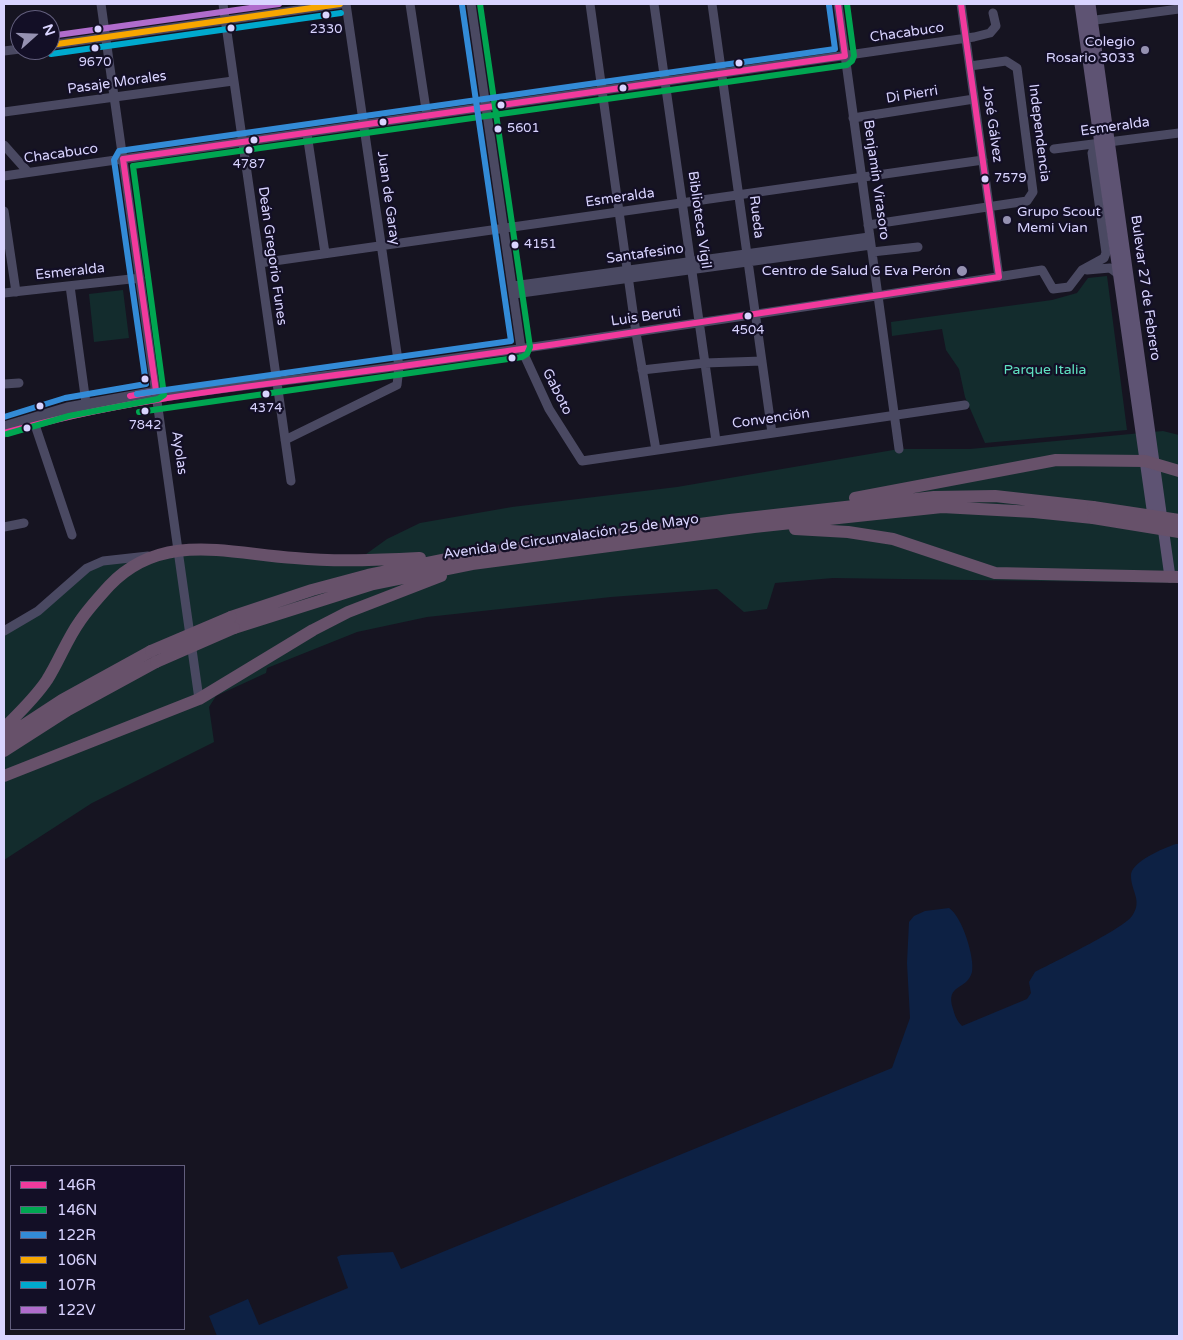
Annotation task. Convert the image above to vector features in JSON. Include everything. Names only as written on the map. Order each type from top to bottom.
[{"type":"highway","points":[[773,515],[1056,460],[1149,462],[1179,472]]},
{"type":"highway","name":"Avenida de Circunvalación 25 de Mayo","points":[[4,738],[62,700],[153,656],[233,622],[469,559],[773,515],[934,497],[995,496],[1036,506]]},
{"type":"highway","name":"Avenida de Circunvalación 25 de Mayo","points":[[469,559],[942,507],[1036,506],[1062,508],[1179,532]]},
{"type":"highway","name":"Avenida de Circunvalación 25 de Mayo","points":[[1093,513],[1179,520]]},
{"type":"highway","points":[[754,527],[848,532],[893,539],[995,573],[1169,577]]},
{"type":"highway","points":[[4,728],[28,705],[47,681],[80,620],[110,585],[129,569],[156,555],[216,548],[294,558],[355,562],[469,559]]},
{"type":"highway","points":[[4,776],[199,699],[232,680],[275,650],[348,612],[469,559]]},
{"type":"highway","name":"Avenida de Circunvalación 25 de Mayo","points":[[4,751],[153,656]]},
{"type":"main road","name":"Bulevar 27 de Febrero","points":[[1080,4],[1088,21]]},
{"type":"main road","name":"Bulevar 27 de Febrero","points":[[1090,4],[1088,21],[1118,274],[1169,577]]},
{"type":"main road","name":"Bulevar 27 de Febrero","points":[[1102,143],[1149,462]]},
{"type":"street","name":"Ayolas","points":[[101,4],[199,699]]},
{"type":"street","name":"Deán Gregorio Funes","points":[[223,4],[291,482]]},
{"type":"street","points":[[60,44],[340,4]]},
{"type":"street","name":"Juan de Garay","points":[[346,4],[399,366]]},
{"type":"street","points":[[410,4],[427,116]]},
{"type":"street","name":"Gaboto","points":[[471,4],[521,348],[548,409],[582,461]]},
{"type":"street","points":[[590,4],[636,333],[656,450]]},
{"type":"street","name":"Biblioteca Vigil","points":[[654,4],[716,441]]},
{"type":"street","name":"Rueda","points":[[712,4],[772,433]]},
{"type":"street","name":"Benjamín Virasoro","points":[[838,4],[899,449]]},
{"type":"street","name":"José Gálvez","points":[[961,4],[999,277]]},
{"type":"street","points":[[1088,21],[1179,9]]},
{"type":"street","name":"Chacabuco","points":[[4,176],[966,39],[990,33],[996,26],[993,13]]},
{"type":"street","name":"Independencia","points":[[970,66],[1006,61],[1017,68],[1033,192],[1027,201],[989,206]]},
{"type":"street","name":"Pasaje Morales","points":[[4,112],[234,81]]},
{"type":"street","name":"Di Pierri","points":[[854,118],[974,99]]},
{"type":"street","name":"Esmeralda","points":[[1054,149],[1179,132]]},
{"type":"street","points":[[307,134],[325,253]]},
{"type":"street","points":[[1082,270],[1104,258],[1106,253],[1092,153],[1102,143]]},
{"type":"street","points":[[4,145],[28,172]]},
{"type":"street","name":"Esmeralda","points":[[260,262],[739,196],[983,160]]},
{"type":"street","points":[[868,225],[989,206]]},
{"type":"street","points":[[4,215],[7,254],[16,292]]},
{"type":"street","name":"Santafesino","points":[[513,290],[747,258],[871,245],[918,246]]},
{"type":"street","points":[[1082,270],[1110,268],[1118,274]]},
{"type":"street","name":"Luis Beruti","points":[[156,395],[277,383],[636,333],[1042,270],[1053,289],[1069,287],[1082,270]]},
{"type":"street","name":"Esmeralda","points":[[4,293],[140,278]]},
{"type":"street","points":[[70,286],[86,404]]},
{"type":"street","points":[[642,370],[705,363],[762,361]]},
{"type":"street","points":[[285,440],[397,385],[399,366]]},
{"type":"street","points":[[4,384],[19,383]]},
{"type":"street","points":[[4,433],[34,420],[86,404],[156,395]]},
{"type":"street","points":[[4,426],[156,395]]},
{"type":"street","name":"Convención","points":[[582,461],[965,405]]},
{"type":"street","points":[[34,420],[72,535]]},
{"type":"street","points":[[4,527],[24,523]]},
{"type":"street","points":[[4,631],[38,611],[87,568],[103,561],[156,555]]},
{"type":"green space","name":"Parque Italia","points":[[1107,276],[1127,430],[985,443],[965,397],[959,369],[946,350],[942,329],[892,336],[891,322],[1052,300],[1077,293],[1088,278]]},
{"type":"green space","points":[[123,290],[129,338],[94,342],[89,294]]},
{"type":"green space","points":[[1163,431],[1179,435],[1179,583],[833,578],[775,583],[767,609],[744,612],[717,589],[611,597],[427,617],[357,632],[267,668],[266,673],[216,696],[209,707],[214,742],[92,803],[4,860],[4,631],[38,611],[87,568],[179,551],[355,562],[387,539],[420,523],[512,507],[677,487],[899,449],[970,449]]},
{"type":"water","points":[[1179,844],[1179,1336],[217,1336],[209,1316],[248,1299],[259,1325],[348,1288],[337,1257],[341,1255],[393,1252],[401,1269],[892,1068],[910,1018],[907,963],[909,922],[914,916],[925,911],[949,908],[959,919],[963,928],[972,957],[972,972],[966,982],[954,991],[951,1001],[955,1016],[962,1026],[1027,999],[1031,993],[1029,982],[1035,972],[1102,937],[1132,916],[1137,901],[1131,881],[1132,871],[1149,856]]},
{"type":"transit line","name":"122V","points":[[60,35],[279,4]]},
{"type":"transit line","name":"106N","points":[[60,44],[340,4]]},
{"type":"transit line","name":"146N","points":[[139,412],[522,357],[527,354],[530,347],[480,4]]},
{"type":"transit line","name":"146R","points":[[130,396],[156,391],[123,159],[845,56],[838,4]]},
{"type":"transit line","name":"146N","points":[[7,434],[69,416],[158,399],[164,395],[133,166],[847,65],[854,56],[847,4]]},
{"type":"transit line","name":"146R","points":[[4,433],[53,420],[202,393],[552,345],[999,277],[961,4]]},
{"type":"transit line","name":"122R","points":[[137,394],[511,341],[462,5]]},
{"type":"transit line","name":"122R","points":[[4,417],[65,398],[146,384],[114,160],[119,151],[835,49],[829,5]]},
{"type":"transit line","name":"107R","points":[[60,53],[341,13]]},
{"type":"place","name":"2330","points":[[326,15]]},
{"type":"place","name":"9670","points":[[95,48]]},
{"type":"place","name":"Colegio Rosario 3033","points":[[1145,50]]},
{"type":"place","name":"5601","points":[[498,129]]},
{"type":"place","name":"4787","points":[[249,150]]},
{"type":"place","name":"7579","points":[[985,179]]},
{"type":"place","name":"Grupo Scout Memi Vian","points":[[1007,220]]},
{"type":"place","name":"4151","points":[[515,245]]},
{"type":"place","name":"Centro de Salud 6 Eva Perón","points":[[962,271]]},
{"type":"place","name":"4504","points":[[748,316]]},
{"type":"place","name":"4374","points":[[266,394]]},
{"type":"place","name":"7842","points":[[145,411]]}]
